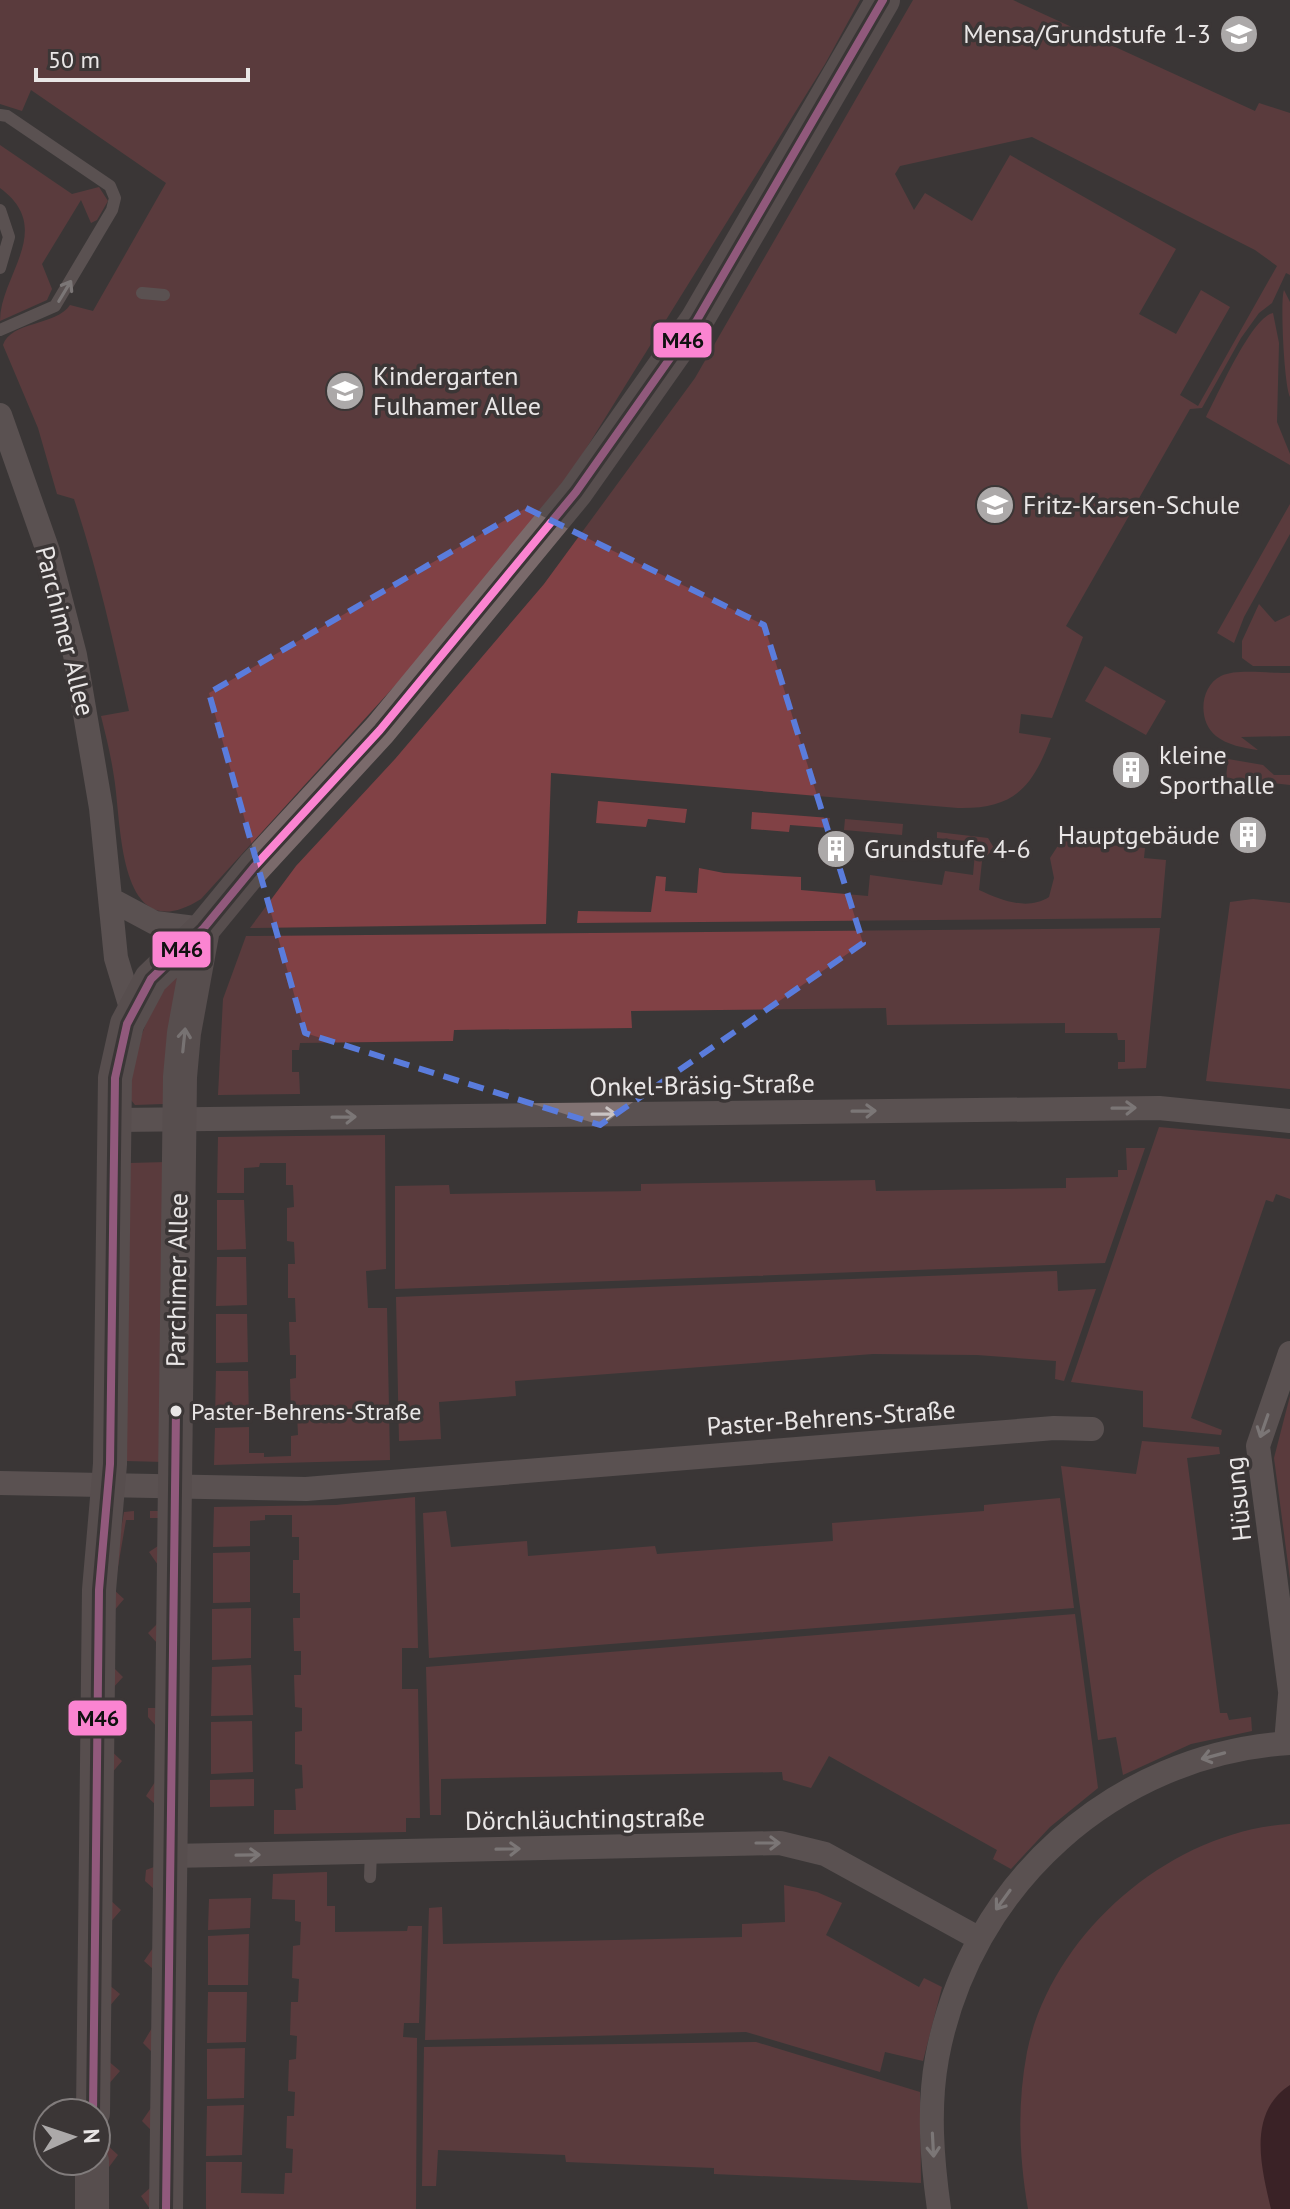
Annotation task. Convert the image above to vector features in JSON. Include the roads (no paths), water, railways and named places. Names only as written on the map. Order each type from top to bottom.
[{"type":"street","points":[[93,2097],[99,1590],[107,1486],[116,1067],[132,1011],[162,966],[203,929],[254,867],[390,718],[576,492],[697,320],[883,0]]},
{"type":"street","name":"Parchimer Allee","points":[[0,415],[48,551],[75,655],[101,808],[116,958],[132,1011]]},
{"type":"street","points":[[112,900],[155,923],[203,929]]},
{"type":"street","name":"Parchimer Allee","points":[[166,2209],[179,1118],[184,1033],[203,929]]},
{"type":"street","name":"Onkel-Bräsig-Straße","points":[[115,1120],[1159,1108],[1290,1121]]},
{"type":"street","name":"Hüsung","points":[[1288,1743],[1290,1693],[1258,1446],[1290,1353]]},
{"type":"street","name":"Paster-Behrens-Straße","points":[[0,1483],[306,1489],[1040,1429],[1092,1429]]},
{"type":"street","points":[[939,2209],[932,2140],[937,2058],[957,1985],[978,1938],[1001,1902],[1046,1851],[1109,1801],[1139,1784],[1198,1760],[1288,1743]]},
{"type":"street","name":"Dörchläuchtingstraße","points":[[170,1856],[795,1845],[825,1854],[978,1938]]},
{"type":"street","points":[[92,2177],[92,2209]]},
{"type":"lane","points":[[0,115],[7,116],[110,186],[115,198],[112,210],[55,306],[0,330]]},
{"type":"lane","points":[[0,210],[9,237],[0,268]]},
{"type":"lane","points":[[142,293],[164,295]]},
{"type":"lane","points":[[370,1877],[371,1852]]},
{"type":"place","name":"Mensa/Grundstufe 1-3","points":[[1239,34]]},
{"type":"place","name":"Kindergarten Fulhamer Allee","points":[[345,391]]},
{"type":"place","name":"Fritz-Karsen-Schule","points":[[995,505]]},
{"type":"place","name":"kleine Sporthalle","points":[[1131,770]]},
{"type":"place","name":"Hauptgebäude","points":[[1248,835]]},
{"type":"place","name":"Grundstufe 4-6","points":[[836,849]]},
{"type":"place","name":"Paster-Behrens-Straße","points":[[176,1411]]}]
